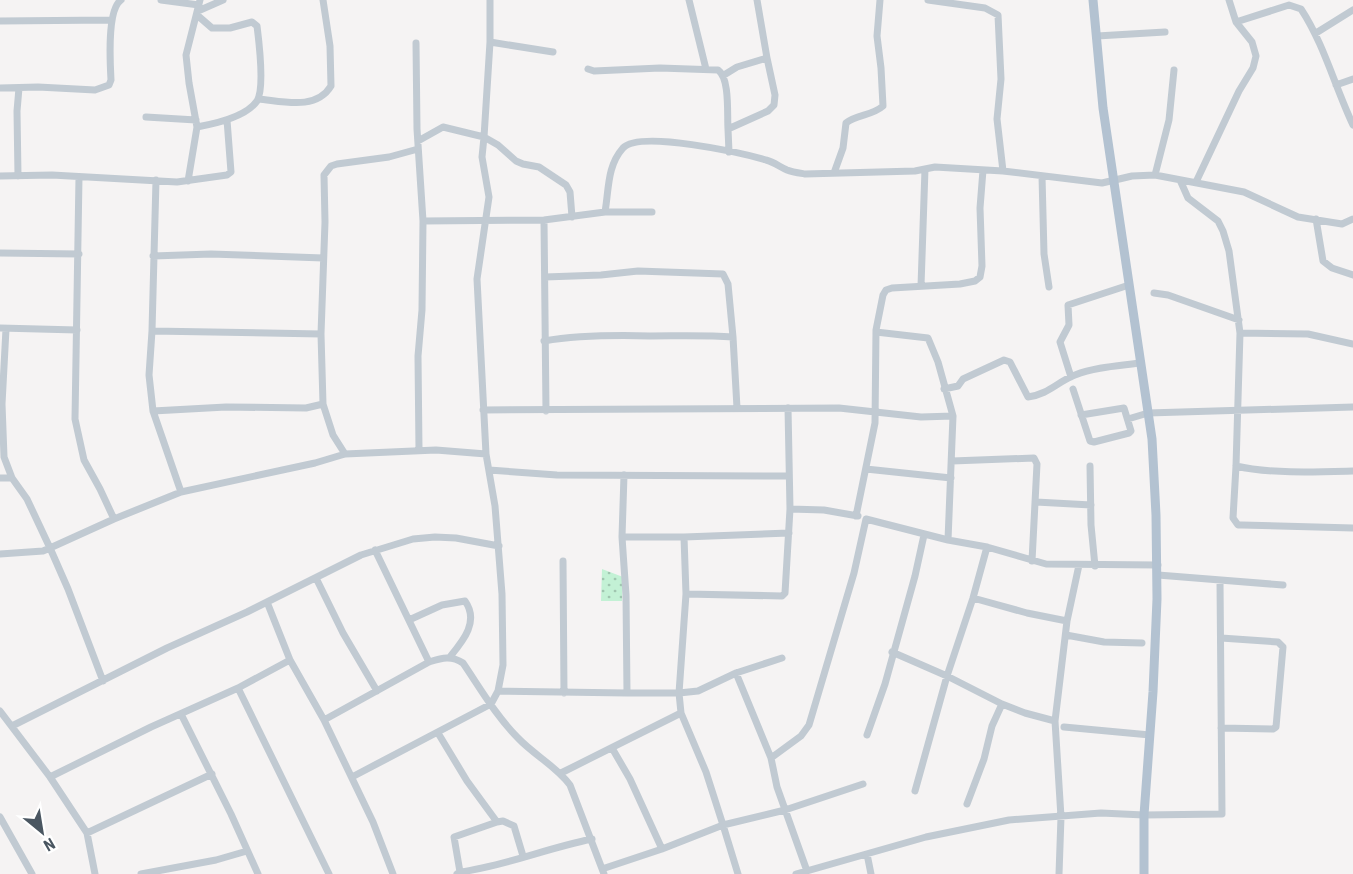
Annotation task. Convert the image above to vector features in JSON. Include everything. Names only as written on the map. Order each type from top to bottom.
[{"type":"main road","points":[[1093,0],[1103,108],[1152,439],[1158,570],[1144,816],[1144,874]]},
{"type":"street","points":[[0,88],[94,90],[109,85],[111,80],[111,20],[114,8],[121,0]]},
{"type":"street","points":[[161,0],[198,8],[223,0]]},
{"type":"street","points":[[258,99],[309,102],[319,100],[331,86],[330,46],[323,0]]},
{"type":"street","points":[[352,777],[491,704],[498,691],[503,665],[499,546],[486,454],[477,279],[487,220],[489,186],[482,157],[490,42],[490,0]]},
{"type":"street","points":[[689,0],[706,69]]},
{"type":"street","points":[[728,129],[768,111],[774,105],[775,95],[757,0]]},
{"type":"street","points":[[834,173],[843,148],[846,123],[853,118],[869,115],[883,106],[877,36],[880,0]]},
{"type":"street","points":[[928,0],[985,8],[998,15],[1001,79],[997,120],[1003,171]]},
{"type":"street","points":[[1196,182],[1239,91],[1253,68],[1256,56],[1252,42],[1236,22],[1228,0]]},
{"type":"street","points":[[1236,22],[1289,5],[1301,9],[1316,33],[1353,125]]},
{"type":"street","points":[[147,117],[196,123],[226,120],[253,106],[258,99],[260,83],[258,26],[252,22],[230,28],[212,28],[198,8]]},
{"type":"street","points":[[189,181],[196,123],[186,55],[198,8]]},
{"type":"street","points":[[1316,33],[1353,10]]},
{"type":"street","points":[[0,21],[111,20]]},
{"type":"street","points":[[1097,36],[1165,32]]},
{"type":"street","points":[[490,42],[553,52]]},
{"type":"street","points":[[416,43],[418,145],[423,221],[422,310],[418,356],[419,450]]},
{"type":"street","points":[[724,75],[737,67],[767,57]]},
{"type":"street","points":[[588,69],[603,71],[638,68],[718,70],[724,75],[727,95],[729,152]]},
{"type":"street","points":[[1155,175],[1169,120],[1174,70]]},
{"type":"street","points":[[1336,85],[1353,80]]},
{"type":"street","points":[[18,176],[16,111],[20,88]]},
{"type":"street","points":[[0,176],[52,175],[189,181],[227,175],[231,172],[226,120]]},
{"type":"street","points":[[345,454],[333,435],[323,404],[321,334],[324,175],[327,169],[337,164],[389,157],[418,145],[443,127],[448,127],[484,137],[498,145],[516,161],[539,167],[566,185],[570,192],[572,217]]},
{"type":"street","points":[[605,212],[611,167],[625,146],[632,142],[646,140],[714,147],[768,161],[789,171],[804,174],[935,167],[1003,171],[1102,183],[1114,179],[1155,175],[1244,192],[1288,214],[1342,224],[1353,219]]},
{"type":"street","points":[[921,286],[925,169]]},
{"type":"street","points":[[856,516],[875,423],[876,332],[886,290],[960,284],[975,281],[980,277],[982,266],[980,208],[983,170]]},
{"type":"street","points":[[1042,176],[1044,254],[1049,287]]},
{"type":"street","points":[[79,177],[75,419],[84,460],[114,519]]},
{"type":"street","points":[[156,180],[149,375],[153,411],[181,492]]},
{"type":"street","points":[[1180,180],[1188,198],[1218,221],[1229,251],[1240,333],[1233,518],[1238,525],[1353,528]]},
{"type":"street","points":[[423,221],[544,220],[605,212],[652,212]]},
{"type":"street","points":[[1316,219],[1323,261],[1332,268],[1353,275]]},
{"type":"street","points":[[544,220],[546,411]]},
{"type":"street","points":[[0,253],[79,255]]},
{"type":"street","points":[[153,256],[323,258]]},
{"type":"street","points":[[545,277],[638,271],[723,274],[728,284],[737,408]]},
{"type":"street","points":[[1071,377],[1060,342],[1069,325],[1068,305],[1129,285]]},
{"type":"street","points":[[1154,293],[1168,295],[1239,320]]},
{"type":"street","points":[[76,330],[3,328],[1,404],[4,457],[12,478],[27,499],[50,548],[104,681]]},
{"type":"street","points":[[152,331],[321,334]]},
{"type":"street","points":[[876,332],[928,338],[938,362],[953,416],[948,540]]},
{"type":"street","points":[[1240,333],[1308,334],[1353,344]]},
{"type":"street","points":[[544,340],[600,335],[693,334],[733,337]]},
{"type":"street","points":[[944,389],[957,386],[963,379],[1004,360],[1010,362],[1028,397],[1052,390],[1071,377],[1087,371],[1140,363]]},
{"type":"street","points":[[1073,389],[1081,415],[1090,441],[1130,432],[1131,429],[1126,410],[1122,408],[1081,415]]},
{"type":"street","points":[[153,411],[226,407],[306,408],[323,404]]},
{"type":"street","points":[[1128,419],[1148,413],[1353,407]]},
{"type":"street","points":[[686,594],[782,596],[786,589],[790,508],[788,408]]},
{"type":"street","points":[[483,410],[839,408],[921,417],[953,416]]},
{"type":"street","points":[[0,554],[43,551],[181,492],[315,464],[345,454],[419,450],[486,454]]},
{"type":"street","points":[[952,461],[1034,458],[1037,464],[1032,561]]},
{"type":"street","points":[[1090,466],[1095,566]]},
{"type":"street","points":[[1236,466],[1257,470],[1353,471]]},
{"type":"street","points":[[866,469],[951,478]]},
{"type":"street","points":[[489,470],[557,475],[789,476]]},
{"type":"street","points":[[624,475],[622,537],[626,595],[627,693]]},
{"type":"street","points":[[0,478],[12,478]]},
{"type":"street","points":[[1036,502],[1091,505]]},
{"type":"street","points":[[790,508],[824,510],[856,516],[924,535],[987,547],[1046,564],[1158,570],[1220,581],[1283,585]]},
{"type":"street","points":[[771,758],[801,736],[809,725],[854,573],[866,519]]},
{"type":"street","points":[[622,537],[789,533]]},
{"type":"street","points":[[867,735],[882,694],[924,535]]},
{"type":"street","points":[[12,726],[167,648],[375,550],[413,539],[435,537],[456,538],[499,546]]},
{"type":"street","points":[[684,537],[686,594],[679,693],[681,713],[706,772],[738,874]]},
{"type":"street","points":[[915,791],[947,676],[987,547]]},
{"type":"street","points":[[375,550],[429,662]]},
{"type":"street","points":[[563,561],[564,693]]},
{"type":"street","points":[[1059,874],[1060,817],[1056,701],[1067,621],[1078,565]]},
{"type":"street","points":[[316,578],[343,633],[377,691]]},
{"type":"street","points":[[796,874],[926,837],[1009,820],[1116,813],[1144,816],[1222,814],[1220,581]]},
{"type":"street","points":[[973,598],[1027,614],[1067,621]]},
{"type":"street","points":[[409,620],[442,605],[465,601],[468,604],[471,622],[463,641],[449,658]]},
{"type":"street","points":[[267,602],[290,660],[324,720],[373,822],[393,874]]},
{"type":"street","points":[[1066,635],[1104,642],[1142,643]]},
{"type":"street","points":[[1221,638],[1278,642],[1283,647],[1276,727],[1266,729],[1221,728]]},
{"type":"street","points":[[892,652],[947,676],[1002,704],[1055,721]]},
{"type":"street","points":[[324,720],[429,662],[443,657],[463,663],[518,738],[561,774],[570,785],[603,871],[723,825],[785,810],[863,784]]},
{"type":"street","points":[[498,691],[564,693],[698,691],[736,673],[782,658]]},
{"type":"street","points":[[50,777],[238,688],[290,660]]},
{"type":"street","points":[[736,673],[771,758],[785,810],[807,871]]},
{"type":"street","points":[[238,688],[329,874]]},
{"type":"street","points":[[967,804],[984,759],[992,726],[1002,704]]},
{"type":"street","points":[[0,711],[50,777],[87,833],[95,874]]},
{"type":"street","points":[[561,774],[681,713]]},
{"type":"street","points":[[181,714],[212,774],[258,874]]},
{"type":"street","points":[[1064,728],[1150,735]]},
{"type":"street","points":[[438,733],[467,781],[497,822]]},
{"type":"street","points":[[612,748],[630,779],[662,849]]},
{"type":"street","points":[[87,833],[212,774]]},
{"type":"street","points":[[0,817],[32,874]]},
{"type":"street","points":[[523,856],[514,826],[503,821],[454,837],[458,873],[482,869],[591,839]]},
{"type":"street","points":[[141,874],[187,870],[247,850]]},
{"type":"street","points":[[867,854],[871,874]]},
{"type":"green space","points":[[602,569],[623,577],[622,601],[601,601]]}]
